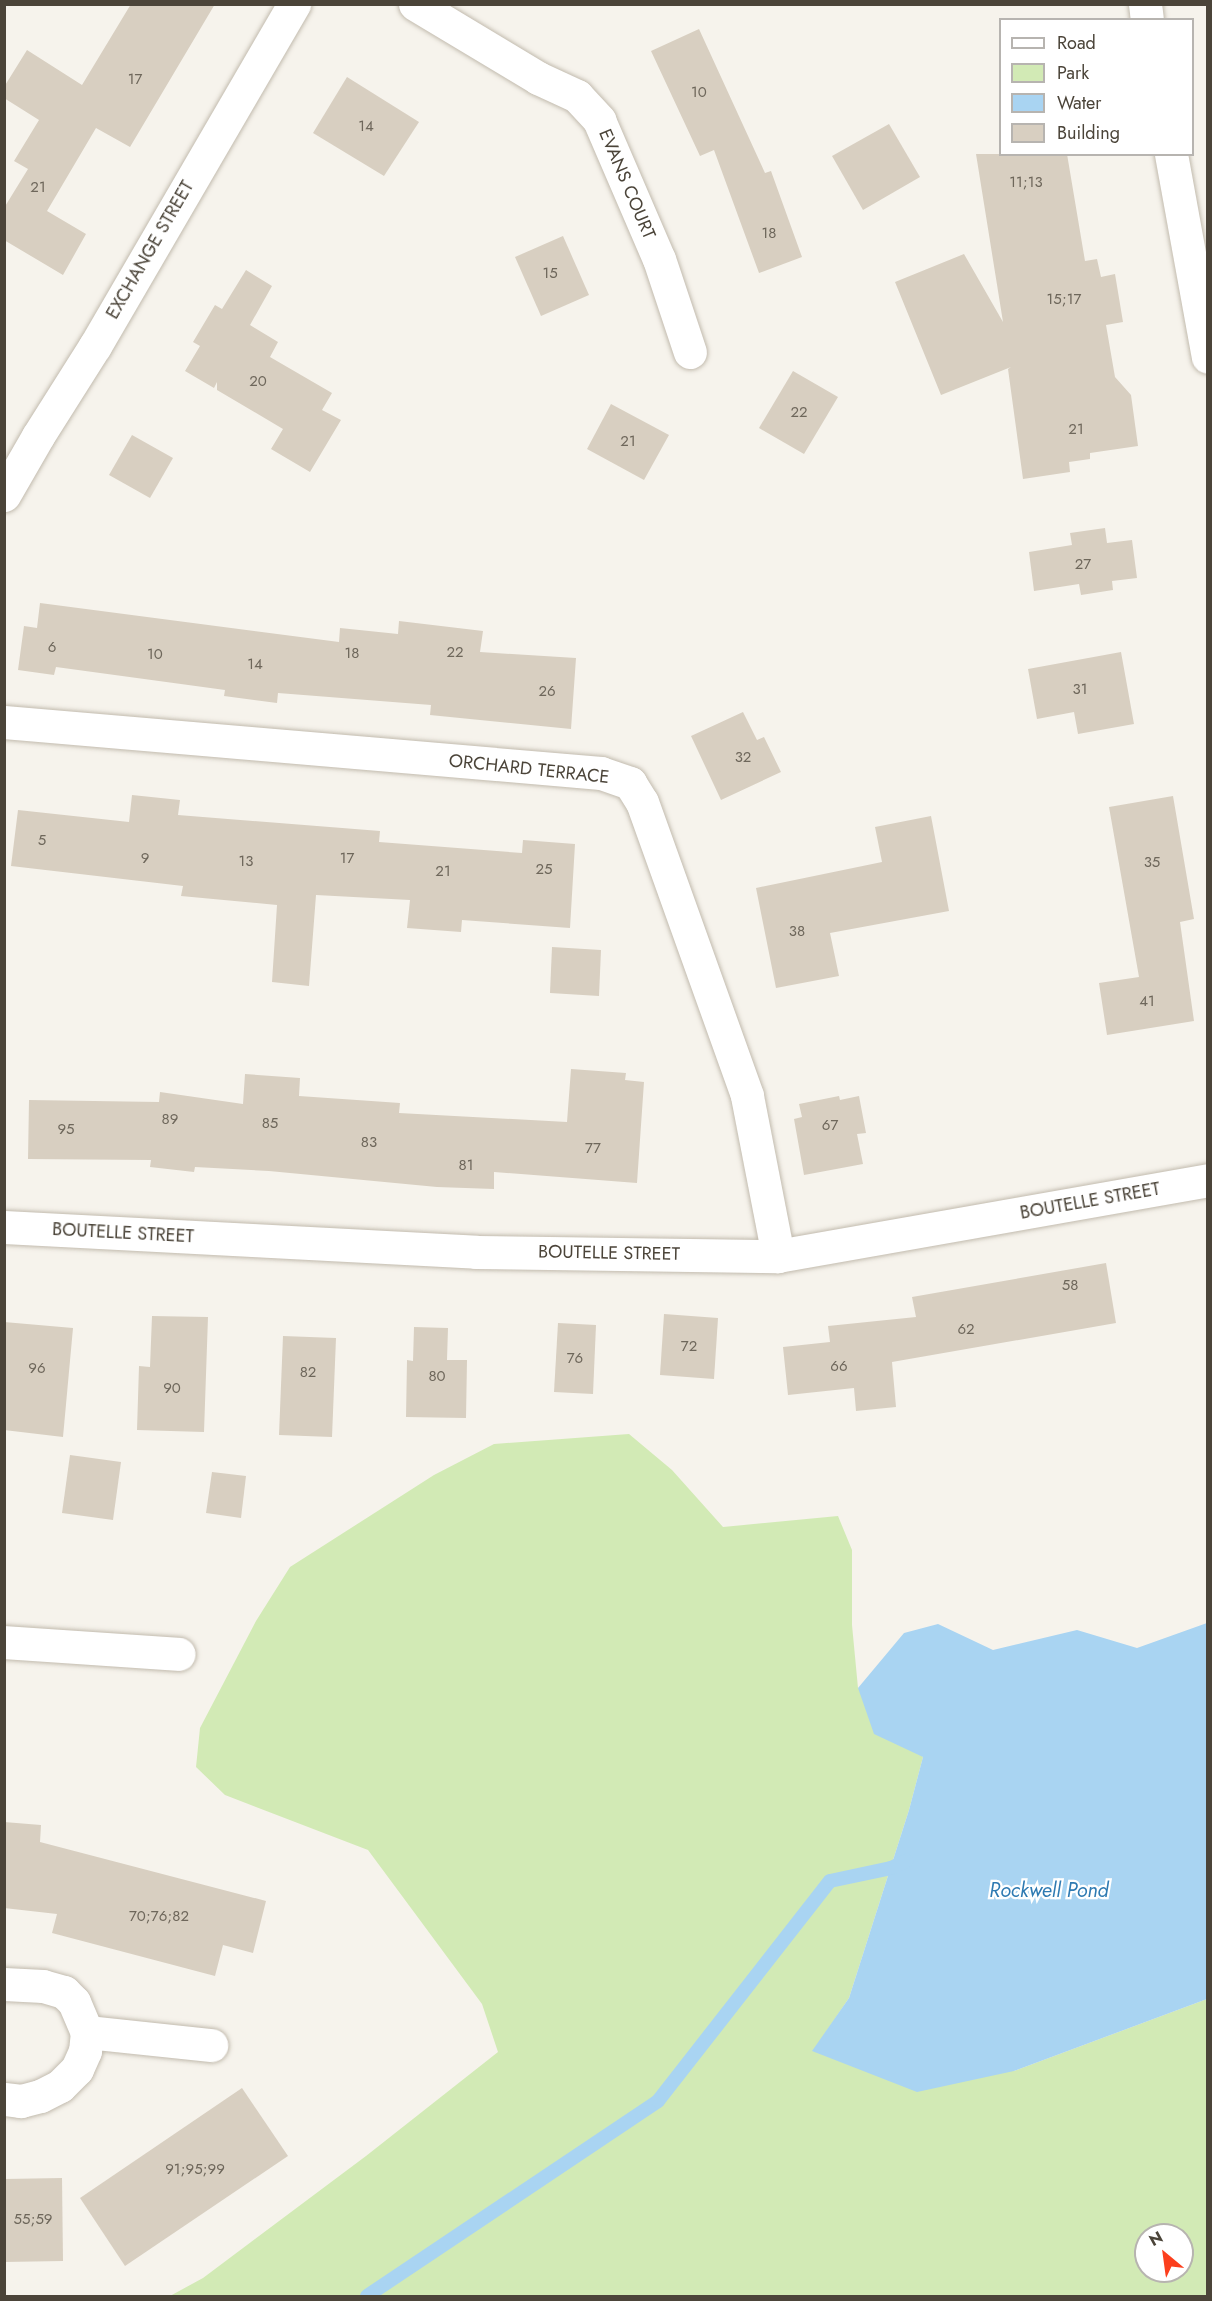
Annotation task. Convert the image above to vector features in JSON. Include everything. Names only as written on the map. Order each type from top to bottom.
[{"type":"street","name":"EXCHANGE STREET","points":[[4,495],[95,346],[294,4]]},
{"type":"street","name":"EVANS COURT","points":[[415,4],[538,78],[577,96],[599,120],[659,259],[690,352]]},
{"type":"street","points":[[1171,156],[1208,357]]},
{"type":"street","name":"ORCHARD TERRACE","points":[[4,722],[601,773],[630,783],[642,802],[747,1096],[778,1256]]},
{"type":"street","name":"BOUTELLE STREET","points":[[4,1227],[476,1252],[778,1256],[1208,1180]]},
{"type":"street","points":[[4,1642],[179,1654]]},
{"type":"street","points":[[4,1984],[43,1986],[64,1992],[74,2002],[87,2032],[85,2051],[77,2069],[60,2086],[40,2096],[21,2101],[4,2099]]},
{"type":"street","points":[[87,2032],[211,2045]]},
{"type":"green space","points":[[629,1434],[672,1470],[723,1527],[838,1516],[852,1550],[852,1625],[858,1688],[923,1757],[909,1810],[849,1998],[813,2051],[1014,2071],[1207,1999],[1207,2296],[170,2296],[203,2278],[366,2156],[498,2052],[482,2004],[368,1850],[225,1795],[196,1767],[200,1728],[256,1621],[290,1567],[434,1475],[494,1444]]},
{"type":"water","name":"Rockwell Pond","points":[[1207,1623],[1207,1999],[1014,2071],[917,2092],[812,2051],[849,1998],[909,1810],[923,1757],[874,1734],[858,1688],[904,1633],[938,1624],[993,1650],[1077,1630],[1137,1648]]},
{"type":"building","points":[[131,4],[215,4],[130,147],[96,128],[47,211],[86,234],[63,275],[4,240],[4,208],[28,169],[14,161],[39,120],[4,98],[4,87],[27,50],[82,85]]},
{"type":"building","points":[[699,29],[765,173],[771,171],[802,257],[759,273],[714,150],[700,156],[651,51]]},
{"type":"building","points":[[347,77],[419,122],[384,176],[313,133]]},
{"type":"building","points":[[889,124],[920,177],[863,210],[832,156]]},
{"type":"building","points":[[976,154],[1067,156],[1085,261],[1097,259],[1101,277],[1115,274],[1123,322],[1106,325],[1115,377],[1131,395],[1138,446],[1090,453],[1090,459],[1069,462],[1070,472],[1023,479],[1008,369],[1011,367],[941,395],[895,282],[964,254],[1003,322]]},
{"type":"building","points":[[563,236],[589,295],[541,316],[515,257]]},
{"type":"building","points":[[246,270],[272,286],[250,325],[278,342],[270,357],[332,393],[322,410],[341,420],[310,472],[271,449],[283,429],[217,390],[217,382],[214,388],[185,371],[200,346],[193,342],[215,305],[222,309]]},
{"type":"building","points":[[793,371],[838,397],[804,454],[759,428]]},
{"type":"building","points":[[611,404],[669,435],[644,480],[587,449]]},
{"type":"building","points":[[132,435],[173,458],[150,498],[109,475]]},
{"type":"building","points":[[1105,528],[1107,543],[1132,540],[1137,578],[1112,581],[1113,590],[1081,595],[1079,584],[1034,591],[1029,552],[1072,545],[1070,533]]},
{"type":"building","points":[[40,603],[339,642],[340,628],[398,634],[399,621],[483,631],[480,652],[576,658],[571,729],[430,715],[431,705],[278,693],[277,703],[224,696],[225,690],[56,667],[54,675],[18,670],[24,626],[37,628]]},
{"type":"building","points":[[1121,652],[1134,724],[1078,734],[1074,712],[1037,719],[1028,669]]},
{"type":"building","points":[[743,712],[757,740],[764,737],[781,772],[721,800],[691,736]]},
{"type":"building","points":[[132,795],[180,800],[178,815],[380,831],[379,842],[522,853],[523,840],[575,844],[570,928],[462,920],[461,932],[407,928],[410,900],[316,895],[309,986],[272,982],[277,905],[181,896],[183,886],[11,866],[18,810],[129,822]]},
{"type":"building","points":[[1173,796],[1194,919],[1180,922],[1194,1021],[1107,1035],[1099,983],[1139,977],[1109,807]]},
{"type":"building","points":[[931,816],[949,911],[830,933],[839,976],[776,988],[756,888],[882,862],[875,827]]},
{"type":"building","points":[[552,947],[601,950],[599,996],[550,993]]},
{"type":"building","points":[[571,1069],[626,1073],[625,1080],[644,1082],[637,1183],[494,1172],[494,1189],[437,1187],[269,1171],[195,1167],[194,1172],[150,1167],[151,1160],[28,1159],[29,1100],[159,1102],[160,1092],[243,1104],[245,1074],[300,1078],[299,1096],[400,1103],[399,1113],[567,1122]]},
{"type":"building","points":[[839,1096],[840,1100],[859,1096],[866,1133],[857,1134],[863,1164],[804,1175],[794,1119],[802,1117],[799,1104]]},
{"type":"building","points":[[1106,1263],[1116,1323],[892,1362],[896,1407],[856,1411],[854,1388],[788,1395],[783,1347],[830,1342],[828,1326],[916,1317],[912,1297]]},
{"type":"building","points":[[664,1314],[718,1318],[714,1379],[660,1375]]},
{"type":"building","points":[[152,1316],[208,1317],[204,1432],[137,1430],[139,1366],[150,1367]]},
{"type":"building","points":[[4,1322],[73,1328],[63,1437],[4,1430]]},
{"type":"building","points":[[558,1323],[596,1325],[593,1394],[554,1392]]},
{"type":"building","points":[[414,1327],[448,1328],[447,1360],[467,1360],[466,1418],[406,1417],[407,1360],[413,1361]]},
{"type":"building","points":[[283,1336],[336,1338],[332,1437],[279,1435]]},
{"type":"building","points":[[70,1455],[121,1462],[113,1520],[62,1513]]},
{"type":"building","points":[[212,1472],[246,1476],[241,1518],[206,1513]]},
{"type":"building","points":[[4,1822],[41,1825],[40,1842],[266,1901],[253,1953],[223,1945],[215,1976],[52,1933],[57,1914],[4,1908]]},
{"type":"building","points":[[242,2088],[288,2156],[125,2266],[80,2198]]},
{"type":"building","points":[[62,2178],[63,2261],[4,2262],[4,2179]]},
{"type":"waterway","points":[[367,2296],[658,2101],[830,1881],[891,1868],[906,1861]]}]
